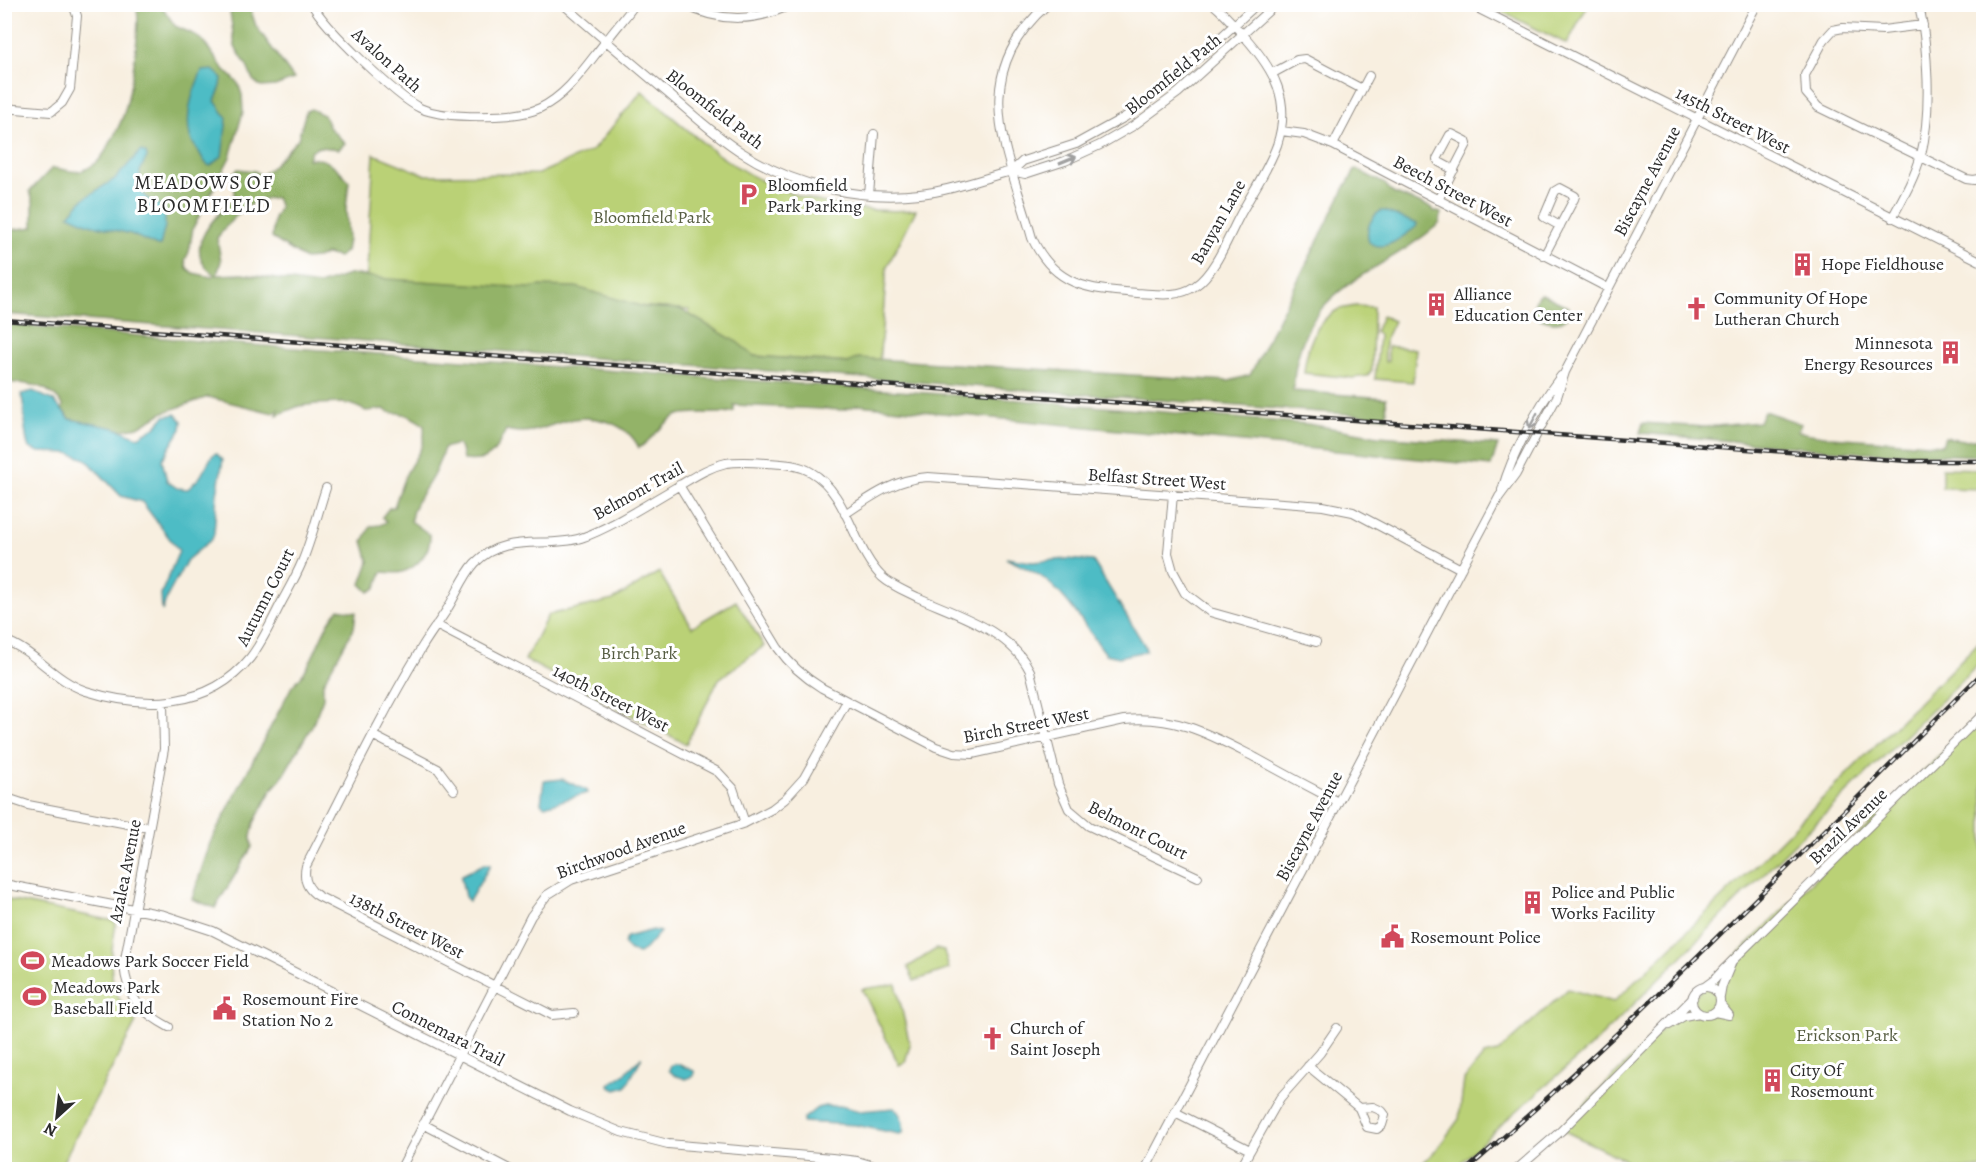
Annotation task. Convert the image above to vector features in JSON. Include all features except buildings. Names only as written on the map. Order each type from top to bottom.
[{"type":"street","points":[[4,108],[51,112],[62,103],[70,89],[77,16],[73,4]]},
{"type":"street","name":"Avalon Path","points":[[312,4],[326,24],[400,95],[419,108],[438,114],[513,115],[540,108],[562,93],[635,4]]},
{"type":"street","name":"Bloomfield Path","points":[[563,4],[741,152],[774,170],[807,182],[839,191],[894,196],[928,193],[1012,171],[1023,161],[1076,144],[1125,117],[1154,97],[1257,4]]},
{"type":"street","points":[[684,4],[714,16],[740,19],[771,14],[792,4]]},
{"type":"street","name":"Banyan Lane","points":[[1048,4],[1018,38],[1002,78],[999,98],[999,122],[1003,142],[1032,238],[1044,261],[1060,275],[1080,285],[1093,289],[1171,294],[1191,288],[1208,274],[1269,161],[1281,131],[1281,103],[1273,73],[1234,25],[1213,4]]},
{"type":"street","name":"Bloomfield Path","points":[[1012,171],[1025,174],[1057,164],[1120,134],[1162,106],[1243,36],[1276,4]]},
{"type":"street","name":"145th Street West","points":[[1469,4],[1983,263]]},
{"type":"street","name":"Biscayne Avenue","points":[[1145,1170],[1461,569],[1557,397],[1564,372],[1757,4]]},
{"type":"street","points":[[1892,218],[1921,157],[1927,62],[1919,4]]},
{"type":"street","points":[[1923,25],[1883,30],[1843,27],[1833,30],[1824,40],[1805,75],[1806,93],[1818,106],[1966,179],[1983,178]]},
{"type":"street","points":[[1273,73],[1298,60],[1305,59],[1362,89]]},
{"type":"street","points":[[1333,145],[1369,76]]},
{"type":"street","name":"Beech Street West","points":[[1281,131],[1304,134],[1333,145],[1608,288]]},
{"type":"street","points":[[869,195],[874,134]]},
{"type":"street","points":[[1438,200],[1454,170],[1468,143],[1452,134],[1449,135],[1437,159],[1454,170]]},
{"type":"street","points":[[1544,256],[1560,226],[1575,196],[1560,188],[1555,191],[1544,217],[1560,226]]},
{"type":"street","name":"Belmont Trail","points":[[308,886],[305,876],[306,866],[416,656],[456,597],[472,566],[493,550],[509,544],[560,542],[587,536],[702,472],[724,464],[751,462],[792,465],[811,472],[824,482],[882,577],[901,589],[1001,636],[1015,648],[1030,671],[1048,737]]},
{"type":"street","name":"Belfast Street West","points":[[845,514],[886,487],[910,479],[928,477],[1173,494],[1343,509],[1363,517],[1461,569]]},
{"type":"street","name":"Birch Street West","points":[[679,485],[785,658],[811,681],[936,747],[962,754],[982,752],[1124,720],[1147,719],[1173,722],[1205,732],[1338,802]]},
{"type":"street","name":"Autumn Court","points":[[4,640],[83,690],[138,702],[163,703],[191,698],[211,690],[231,677],[249,659],[263,637],[302,561],[326,488]]},
{"type":"street","points":[[1173,494],[1168,553],[1173,572],[1185,593],[1210,612],[1316,642]]},
{"type":"street","name":"140th Street West","points":[[436,625],[718,772],[733,788],[745,823]]},
{"type":"street","name":"Birchwood Avenue","points":[[400,1170],[534,911],[554,889],[571,880],[745,823],[772,809],[795,789],[812,766],[847,700]]},
{"type":"street","name":"Azalea Avenue","points":[[163,703],[165,743],[124,960],[125,978],[141,1009],[169,1027]]},
{"type":"street","name":"Brazil Avenue","points":[[1516,1170],[1562,1131],[1667,1025],[1697,991],[1714,980],[1983,713]]},
{"type":"street","points":[[374,736],[438,769],[454,790]]},
{"type":"street","name":"Belmont Court","points":[[1048,737],[1061,794],[1075,815],[1089,826],[1198,877]]},
{"type":"street","points":[[4,797],[28,805],[149,828]]},
{"type":"street","name":"Connemara Trail","points":[[4,884],[134,908],[213,931],[597,1123],[644,1139],[689,1147],[857,1161],[888,1170]]},
{"type":"street","name":"138th Street West","points":[[308,886],[318,896],[495,987],[552,1014],[574,1013]]},
{"type":"street","name":"Brazil Avenue","points":[[1667,1025],[1684,1016],[1699,1013],[1707,1015],[1715,1012],[1733,959]]},
{"type":"street","points":[[1703,988],[1715,990],[1729,1015],[1715,1012]]},
{"type":"street","points":[[1693,998],[1694,1006],[1699,1013]]},
{"type":"street","points":[[1239,1170],[1280,1098],[1337,1028]]},
{"type":"street","points":[[1308,1066],[1359,1108]]},
{"type":"street","points":[[1175,1112],[1250,1150]]},
{"type":"street","points":[[423,1124],[511,1170]]},
{"type":"green space","points":[[136,4],[161,5],[175,26],[203,41],[222,67],[238,83],[242,95],[243,112],[230,157],[193,228],[189,252],[185,260],[187,268],[193,273],[211,277],[215,275],[205,266],[200,256],[200,245],[210,225],[234,198],[234,188],[228,177],[238,169],[255,171],[261,175],[271,168],[298,139],[306,111],[311,109],[324,115],[329,127],[345,143],[339,149],[319,147],[311,151],[308,159],[326,161],[349,181],[346,251],[339,257],[326,254],[317,258],[305,259],[272,238],[274,218],[280,207],[276,198],[267,198],[242,210],[217,238],[221,261],[217,275],[242,274],[319,285],[351,274],[388,279],[529,288],[576,287],[644,307],[680,309],[737,342],[754,356],[848,363],[858,358],[1229,381],[1250,375],[1356,169],[1385,184],[1393,193],[1441,213],[1440,223],[1414,243],[1343,288],[1324,306],[1309,327],[1298,355],[1293,391],[1386,398],[1387,417],[5,314],[4,231],[33,227],[33,202],[30,191],[52,168],[74,172],[89,168],[100,159],[108,146],[123,115],[130,87],[137,41]]},
{"type":"green space","points":[[229,5],[249,5],[256,26],[294,79],[275,86],[261,87],[253,80],[235,47]]},
{"type":"green space","points":[[1488,5],[1588,5],[1567,44]]},
{"type":"green space","name":"Bloomfield Park","points":[[642,91],[716,153],[762,181],[811,200],[837,206],[889,211],[916,210],[887,267],[879,365],[687,351],[689,310],[366,286],[374,154],[426,175],[538,174],[593,150]]},
{"type":"green space","points":[[1542,294],[1569,307],[1568,317],[1556,322],[1535,317],[1535,303],[1538,295]]},
{"type":"green space","points":[[1356,306],[1373,307],[1372,370],[1367,376],[1353,378],[1304,373],[1309,346],[1322,322],[1337,310]]},
{"type":"green space","points":[[1382,316],[1394,321],[1385,340],[1385,362],[1388,361],[1388,346],[1416,349],[1413,382],[1375,379],[1379,335],[1375,332]]},
{"type":"green space","points":[[4,324],[210,342],[996,398],[1308,424],[1378,436],[1498,445],[1491,466],[858,405],[843,410],[734,405],[734,411],[729,412],[689,413],[676,416],[639,448],[626,432],[617,426],[597,419],[575,419],[530,431],[506,430],[491,455],[480,460],[463,460],[461,449],[457,444],[444,448],[434,474],[412,514],[411,521],[430,535],[426,552],[408,570],[397,573],[382,572],[376,588],[369,592],[361,584],[369,562],[363,541],[371,526],[386,522],[382,517],[389,508],[394,507],[406,474],[422,446],[424,425],[402,414],[384,409],[366,411],[343,403],[299,406],[277,415],[279,409],[273,413],[208,397],[162,413],[138,427],[122,430],[78,422],[70,419],[62,409],[63,405],[50,392],[30,384],[5,382]]},
{"type":"green space","points":[[1764,411],[1801,424],[1797,432],[1830,437],[1942,445],[1945,437],[1964,440],[1983,438],[1983,456],[1855,452],[1640,433],[1643,423],[1705,427],[1759,422]]},
{"type":"green space","points":[[1942,468],[1983,469],[1983,489],[1942,488]]},
{"type":"green space","name":"Birch Park","points":[[659,572],[692,627],[736,601],[764,646],[719,679],[686,744],[525,660],[548,615],[613,600]]},
{"type":"green space","points":[[339,609],[356,612],[354,628],[323,683],[323,698],[313,724],[281,779],[272,789],[254,823],[251,837],[252,847],[215,908],[192,899],[210,843],[292,686],[307,668],[326,627]]},
{"type":"green space","points":[[1983,638],[1983,660],[1598,1040],[1454,1169],[1417,1169],[1437,1149],[1459,1119],[1464,1080],[1484,1055],[1498,1052],[1568,989],[1614,1002],[1762,859]]},
{"type":"green space","name":"Erickson Park","points":[[1983,713],[1983,1169],[1644,1169],[1560,1129]]},
{"type":"green space","points":[[4,899],[114,921],[116,924],[111,964],[112,976],[119,999],[136,1022],[59,1169],[5,1169]]},
{"type":"green space","points":[[936,949],[944,951],[949,969],[914,981],[908,967]]},
{"type":"green space","points":[[896,984],[910,1045],[905,1062],[899,1065],[862,989]]},
{"type":"water","points":[[213,70],[222,78],[215,101],[227,118],[222,156],[210,166],[204,162],[191,140],[188,120],[193,94],[202,71]]},
{"type":"water","points":[[141,151],[146,153],[147,157],[140,171],[139,187],[148,199],[165,209],[165,226],[160,246],[131,234],[89,224],[69,215],[83,199],[115,179]]},
{"type":"water","points":[[1381,211],[1417,224],[1416,227],[1387,245],[1375,245],[1369,242],[1368,229],[1371,221]]},
{"type":"water","points":[[33,391],[54,401],[70,419],[115,428],[138,437],[155,427],[165,416],[176,414],[182,421],[181,429],[162,460],[167,481],[177,488],[188,489],[200,477],[216,453],[223,460],[212,539],[187,560],[162,611],[161,594],[179,551],[142,502],[121,496],[86,459],[68,453],[39,452],[29,448],[21,394]]},
{"type":"water","points":[[1006,558],[1032,562],[1067,559],[1093,561],[1146,651],[1119,657],[1106,654],[1059,592],[1039,575]]},
{"type":"water","points":[[562,779],[586,790],[587,793],[545,806],[541,803],[544,781]]},
{"type":"water","points":[[484,864],[491,864],[469,901],[465,897],[462,875]]},
{"type":"water","points":[[653,930],[660,932],[639,953],[630,951],[624,945],[627,937]]},
{"type":"water","points":[[642,1057],[626,1087],[616,1090],[610,1087],[609,1084],[623,1075]]},
{"type":"water","points":[[678,1064],[694,1071],[694,1076],[686,1079],[674,1075],[669,1070],[671,1065]]},
{"type":"water","points":[[840,1106],[860,1111],[894,1108],[902,1119],[903,1133],[855,1125],[803,1122],[803,1119],[817,1108]]},
{"type":"railway","points":[[4,320],[1908,461],[1984,461]]},
{"type":"railway","points":[[1466,1170],[1600,1050],[1665,988],[1984,671]]},
{"type":"place","name":"Bloomfield Park Parking","points":[[749,195]]},
{"type":"place","name":"Hope Fieldhouse","points":[[1803,264]]},
{"type":"place","name":"Alliance Education Center","points":[[1436,304]]},
{"type":"place","name":"Community Of Hope Lutheran Church","points":[[1696,308]]},
{"type":"place","name":"Minnesota Energy Resources","points":[[1951,353]]},
{"type":"place","name":"Police and Public Works Facility","points":[[1533,902]]},
{"type":"place","name":"Rosemount Police","points":[[1392,937]]},
{"type":"place","name":"Meadows Park Soccer Field","points":[[33,961]]},
{"type":"place","name":"Meadows Park Baseball Field","points":[[35,997]]},
{"type":"place","name":"Rosemount Fire Station No 2","points":[[224,1009]]},
{"type":"place","name":"Church of Saint Joseph","points":[[992,1038]]},
{"type":"place","name":"City Of Rosemount","points":[[1772,1080]]},
{"type":"district","name":"MEADOWS OF BLOOMFIELD","points":[[204,194]]}]
